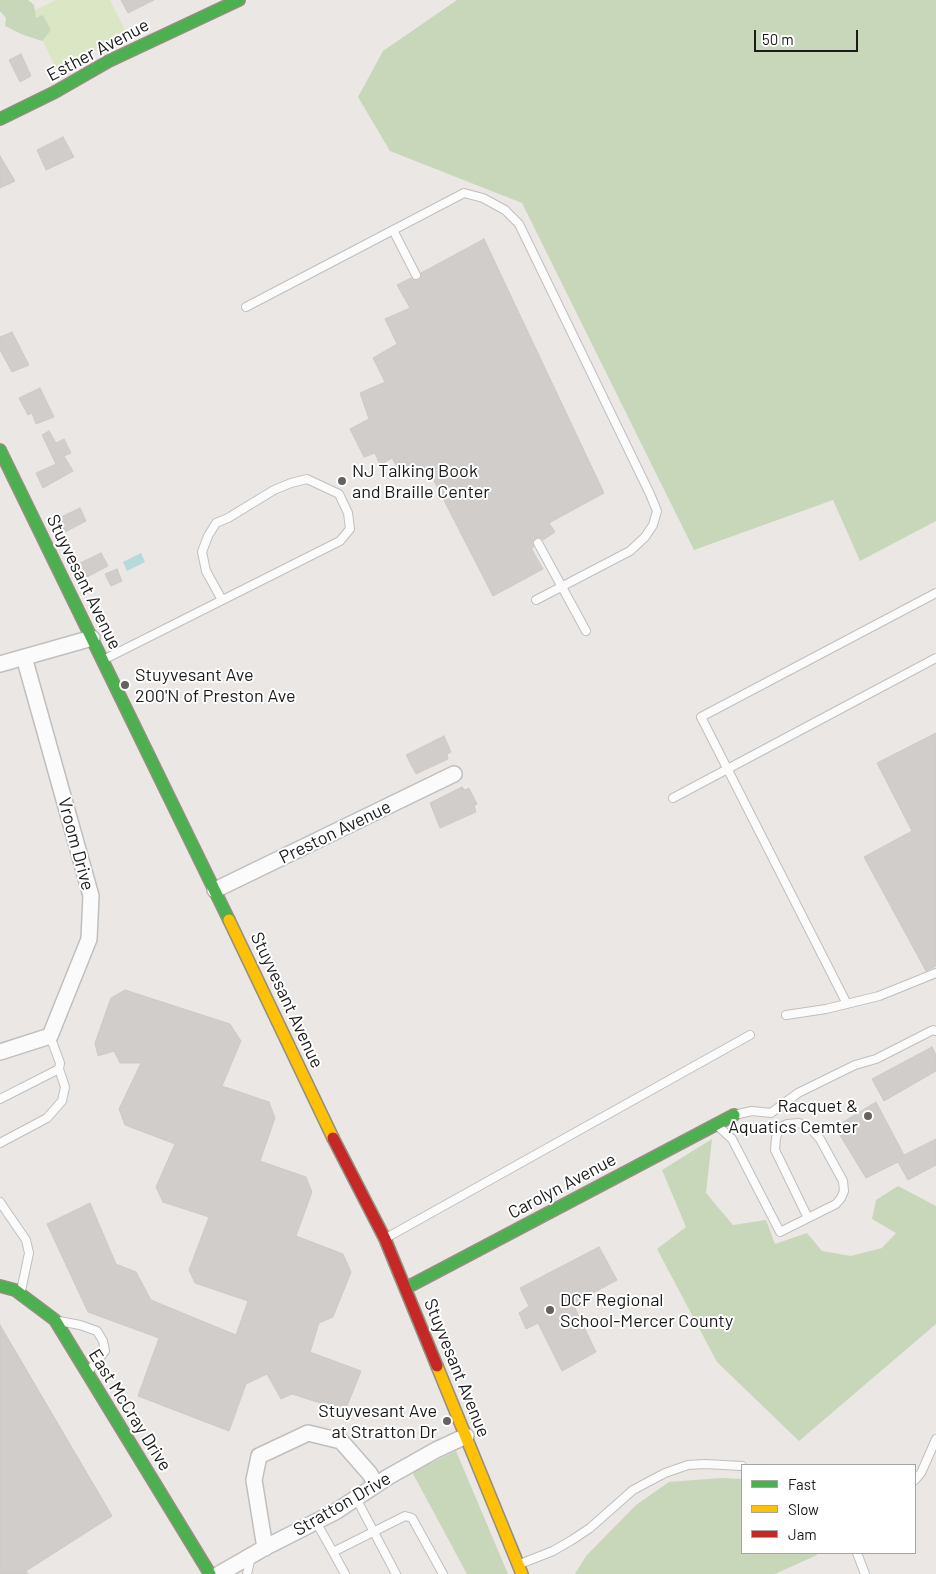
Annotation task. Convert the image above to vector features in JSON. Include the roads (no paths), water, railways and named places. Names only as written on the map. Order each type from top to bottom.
[{"type":"street","name":"Esther Avenue","points":[[0,119],[55,92],[109,61],[239,0]]},
{"type":"street","name":"Stuyvesant Avenue","points":[[0,450],[215,890],[322,1116],[385,1239],[520,1570]]},
{"type":"street","points":[[0,664],[92,638]]},
{"type":"street","name":"Vroom Drive","points":[[24,657],[91,896],[89,939],[50,1036]]},
{"type":"street","name":"Preston Avenue","points":[[215,890],[454,774]]},
{"type":"street","points":[[0,1052],[50,1036]]},
{"type":"street","name":"Carolyn Avenue","points":[[406,1288],[734,1115]]},
{"type":"street","name":"East McCray Drive","points":[[0,1286],[15,1290],[55,1320],[210,1574]]},
{"type":"street","points":[[258,1552],[254,1480],[259,1456],[308,1433],[341,1441],[370,1474],[376,1485]]},
{"type":"street","name":"Stratton Drive","points":[[219,1574],[335,1512],[376,1485],[436,1450],[466,1436]]},
{"type":"lane","points":[[246,307],[464,193],[483,198],[505,210],[519,224],[650,494],[656,511],[654,525],[645,537],[630,551],[536,600]]},
{"type":"lane","points":[[393,230],[416,275]]},
{"type":"lane","points":[[103,660],[340,541],[350,529],[348,513],[339,494],[307,480],[291,483],[274,490],[228,518],[216,523],[208,536],[202,552],[206,571],[222,600]]},
{"type":"lane","points":[[538,543],[586,631]]},
{"type":"lane","points":[[847,1004],[701,717],[936,593]]},
{"type":"lane","points":[[673,798],[936,658]]},
{"type":"lane","points":[[786,1015],[826,1009],[880,996],[936,973]]},
{"type":"lane","points":[[734,1115],[752,1111],[771,1113],[798,1093],[855,1065],[876,1059],[933,1030],[936,1031]]},
{"type":"lane","points":[[385,1239],[750,1035]]},
{"type":"lane","points":[[0,1143],[47,1118],[62,1101],[65,1087],[59,1069],[60,1063],[50,1036]]},
{"type":"lane","points":[[0,1099],[59,1069]]},
{"type":"lane","points":[[771,1113],[779,1128],[775,1150],[808,1218]]},
{"type":"lane","points":[[716,1125],[732,1139],[780,1232],[836,1204],[844,1191],[843,1181],[820,1139],[811,1129],[799,1123],[787,1124],[779,1128]]},
{"type":"lane","points":[[0,1202],[26,1240],[28,1247],[27,1268],[20,1294]]},
{"type":"lane","points":[[55,1320],[97,1331],[104,1341],[105,1351],[87,1374]]},
{"type":"lane","points":[[916,1479],[921,1473],[936,1439]]},
{"type":"lane","points":[[520,1570],[590,1528],[633,1490],[665,1473],[688,1465],[741,1466]]},
{"type":"lane","points":[[356,1498],[396,1574]]},
{"type":"lane","points":[[333,1552],[405,1516],[412,1518],[443,1574]]},
{"type":"lane","points":[[316,1522],[345,1574]]},
{"type":"lane","points":[[247,1574],[258,1552]]},
{"type":"lane","points":[[857,1554],[865,1574]]},
{"type":"water","points":[[141,553],[145,562],[127,571],[123,562]]},
{"type":"place","name":"NJ Talking Book and Braille Center","points":[[342,481]]},
{"type":"place","name":"Stuyvesant Ave 200'N of Preston Ave","points":[[125,685]]},
{"type":"place","name":"Racquet & Aquatics Cemter","points":[[868,1116]]},
{"type":"place","name":"DCF Regional School-Mercer County","points":[[550,1310]]},
{"type":"place","name":"Stuyvesant Ave at Stratton Dr","points":[[447,1421]]}]
